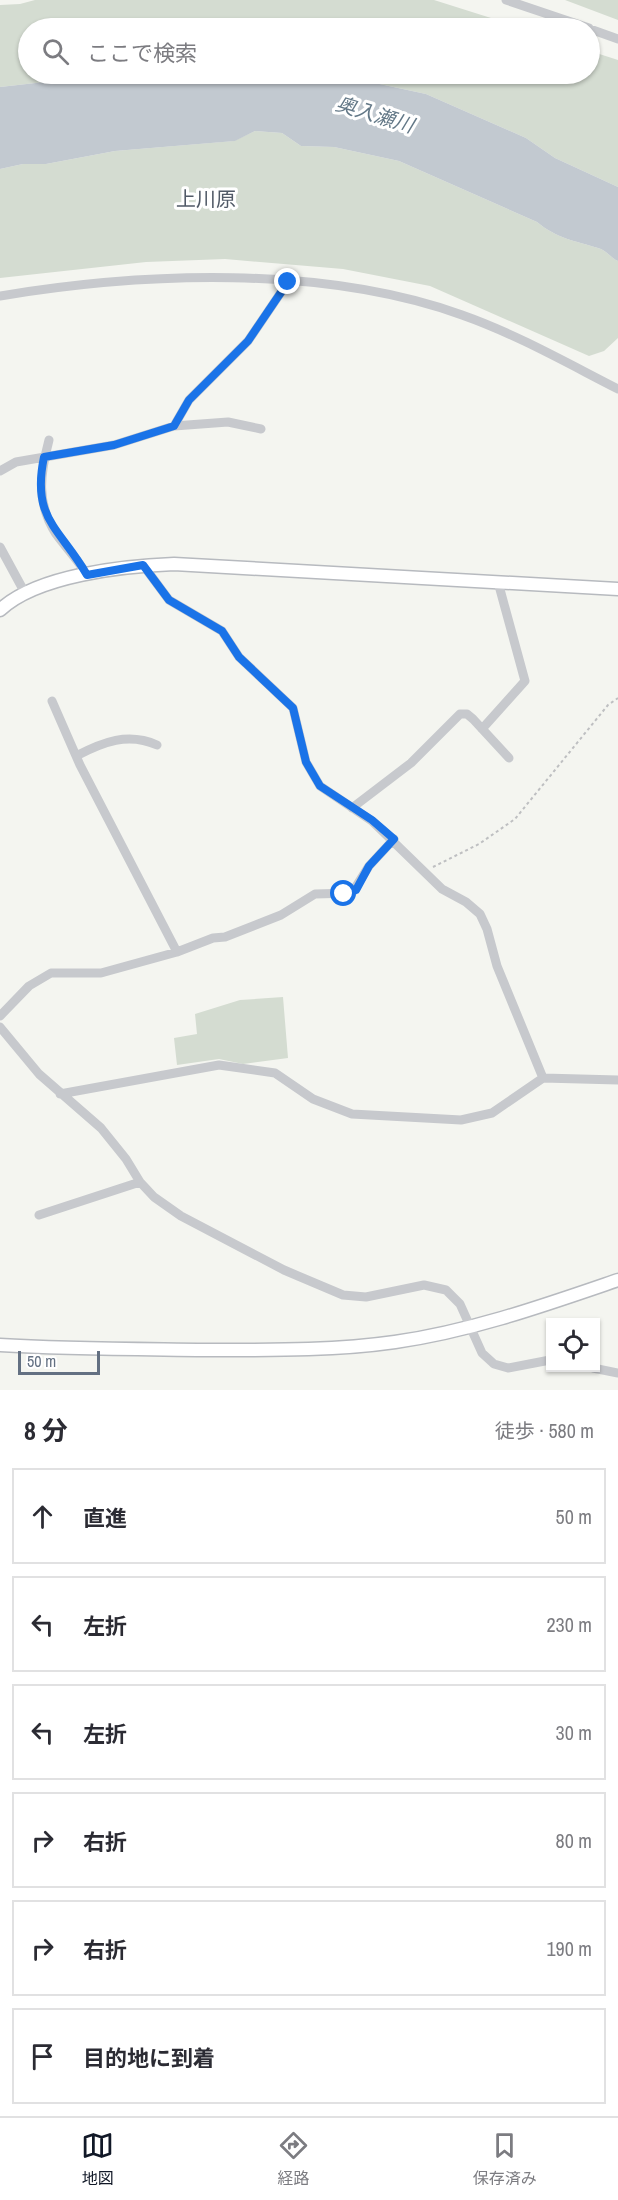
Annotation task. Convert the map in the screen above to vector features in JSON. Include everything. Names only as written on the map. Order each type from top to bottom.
[{"type":"street","points":[[506,0],[558,18]]},
{"type":"street","points":[[600,33],[618,39]]},
{"type":"street","points":[[0,296],[146,278],[235,278],[333,285],[400,297],[462,314],[505,332],[618,388]]},
{"type":"street","points":[[174,426],[189,400],[248,341],[288,282]]},
{"type":"street","points":[[0,471],[16,462],[114,445],[174,426],[228,422],[261,429]]},
{"type":"street","points":[[49,441],[40,479],[44,509],[57,536],[87,575]]},
{"type":"street","points":[[0,547],[25,592]]},
{"type":"street","points":[[0,610],[25,592],[87,575],[143,565],[174,564],[618,589]]},
{"type":"street","points":[[143,565],[169,600],[222,631],[239,657],[293,708],[310,773],[320,786],[394,839],[442,889],[466,902],[480,914],[488,929],[497,966],[543,1078]]},
{"type":"street","points":[[482,729],[525,681],[498,582]]},
{"type":"street","points":[[52,701],[76,756],[177,952]]},
{"type":"street","points":[[352,808],[411,764],[460,714],[467,714],[509,758]]},
{"type":"street","points":[[76,756],[123,738],[142,738],[157,746]]},
{"type":"street","points":[[0,1016],[29,986],[51,973],[101,973],[177,952],[213,938],[225,937],[281,915],[315,894],[352,893],[369,866],[394,839]]},
{"type":"street","points":[[0,1027],[39,1074],[101,1128],[126,1159],[140,1182],[154,1197],[182,1216],[325,1289],[366,1297],[424,1285],[446,1290],[460,1304],[482,1353],[494,1364],[507,1368],[546,1361]]},
{"type":"street","points":[[60,1094],[219,1065],[266,1069],[313,1099],[351,1114],[461,1120],[492,1113],[543,1078],[618,1080]]},
{"type":"street","points":[[39,1215],[140,1182]]},
{"type":"street","points":[[0,1345],[304,1350],[396,1342],[469,1327],[545,1305],[618,1280]]},
{"type":"street","points":[[600,1369],[618,1373]]},
{"type":"path","points":[[425,872],[479,844],[515,819],[608,705],[618,698]]},
{"type":"shaded area","points":[[35,0],[434,0],[491,18],[18,18],[18,84],[27,84],[0,87],[0,5],[20,4]]},
{"type":"shaded area","points":[[565,0],[618,0],[618,20]]},
{"type":"shaded area","points":[[600,54],[618,60],[618,187],[555,158],[526,138],[426,94],[380,84],[600,84]]},
{"type":"shaded area","points":[[255,131],[282,133],[301,146],[334,147],[399,161],[537,222],[559,235],[604,250],[618,261],[618,338],[604,351],[589,356],[430,286],[343,269],[225,259],[146,262],[0,278],[0,169],[23,164],[46,164],[115,151],[234,141]]},
{"type":"shaded area","points":[[283,997],[288,1058],[243,1064],[219,1059],[177,1065],[174,1038],[197,1034],[195,1014],[240,1000]]},
{"type":"water","name":"奥入瀬川","points":[[27,84],[380,84],[426,94],[526,138],[555,158],[618,187],[618,261],[601,249],[559,235],[537,222],[399,161],[334,147],[301,146],[282,133],[255,131],[235,141],[115,151],[46,164],[23,164],[0,169],[0,87]]},
{"type":"district","name":"上川原","points":[[206,198]]},
{"type":"route","points":[[288,282],[248,341],[189,400],[174,426],[114,445],[44,457],[40,479],[41,494],[44,509],[57,536],[80,562],[87,575],[120,567],[143,565],[169,600],[182,610],[210,621],[222,631],[239,657],[293,708],[298,720],[306,762],[310,773],[320,786],[372,820],[394,839],[369,866],[356,890],[344,894]]}]
